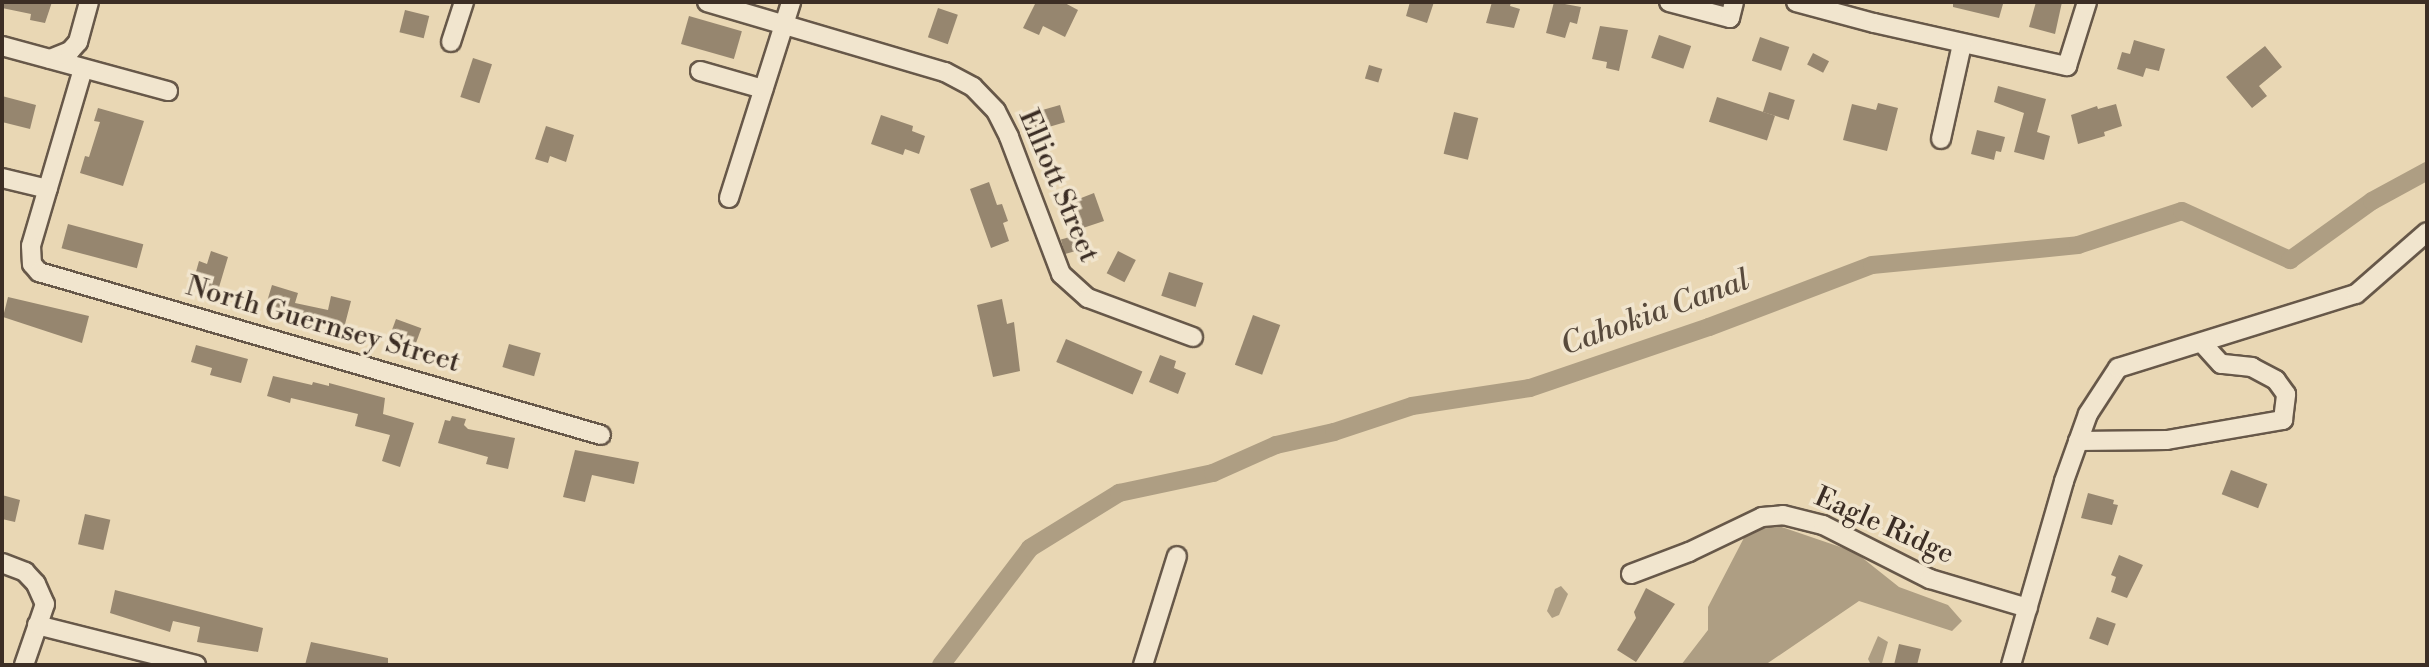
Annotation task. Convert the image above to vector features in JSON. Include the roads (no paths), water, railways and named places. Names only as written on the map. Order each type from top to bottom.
[{"type":"street","points":[[50,59],[70,51],[78,42],[89,2]]},
{"type":"street","points":[[451,42],[464,2]]},
{"type":"street","name":"Elliott Street","points":[[707,2],[945,72],[973,87],[996,111],[1009,137],[1061,274],[1088,298],[1193,337]]},
{"type":"street","points":[[729,198],[791,2]]},
{"type":"street","points":[[1669,2],[1732,10]]},
{"type":"street","points":[[1796,2],[1962,44],[2067,66],[2087,2]]},
{"type":"street","points":[[1941,139],[1962,44]]},
{"type":"street","points":[[2,46],[168,91]]},
{"type":"street","points":[[2,178],[48,189],[83,69]]},
{"type":"street","points":[[700,71],[763,89]]},
{"type":"street","name":"North Guernsey Street","points":[[48,189],[31,246],[32,264],[47,276],[601,435]]},
{"type":"street","points":[[2011,665],[2078,441],[2088,414],[2118,368],[2356,294],[2427,232]]},
{"type":"street","points":[[2078,441],[2167,440],[2283,420],[2286,394],[2276,380],[2252,367],[2221,364],[2203,344]]},
{"type":"street","name":"Eagle Ridge","points":[[1631,574],[1689,552],[1762,517],[1783,515],[1823,525],[1930,579],[2028,608]]},
{"type":"street","points":[[1143,665],[1177,556]]},
{"type":"street","points":[[2,563],[25,572],[36,584],[45,604],[24,665]]},
{"type":"street","points":[[37,625],[196,665]]},
{"type":"waterway","name":"Cahokia Canal","points":[[941,665],[1030,548],[1119,493],[1213,473],[1276,445],[1334,432],[1412,406],[1530,388],[1709,327],[1872,265],[2078,245],[2182,211],[2290,260],[2372,201],[2427,171]]}]
